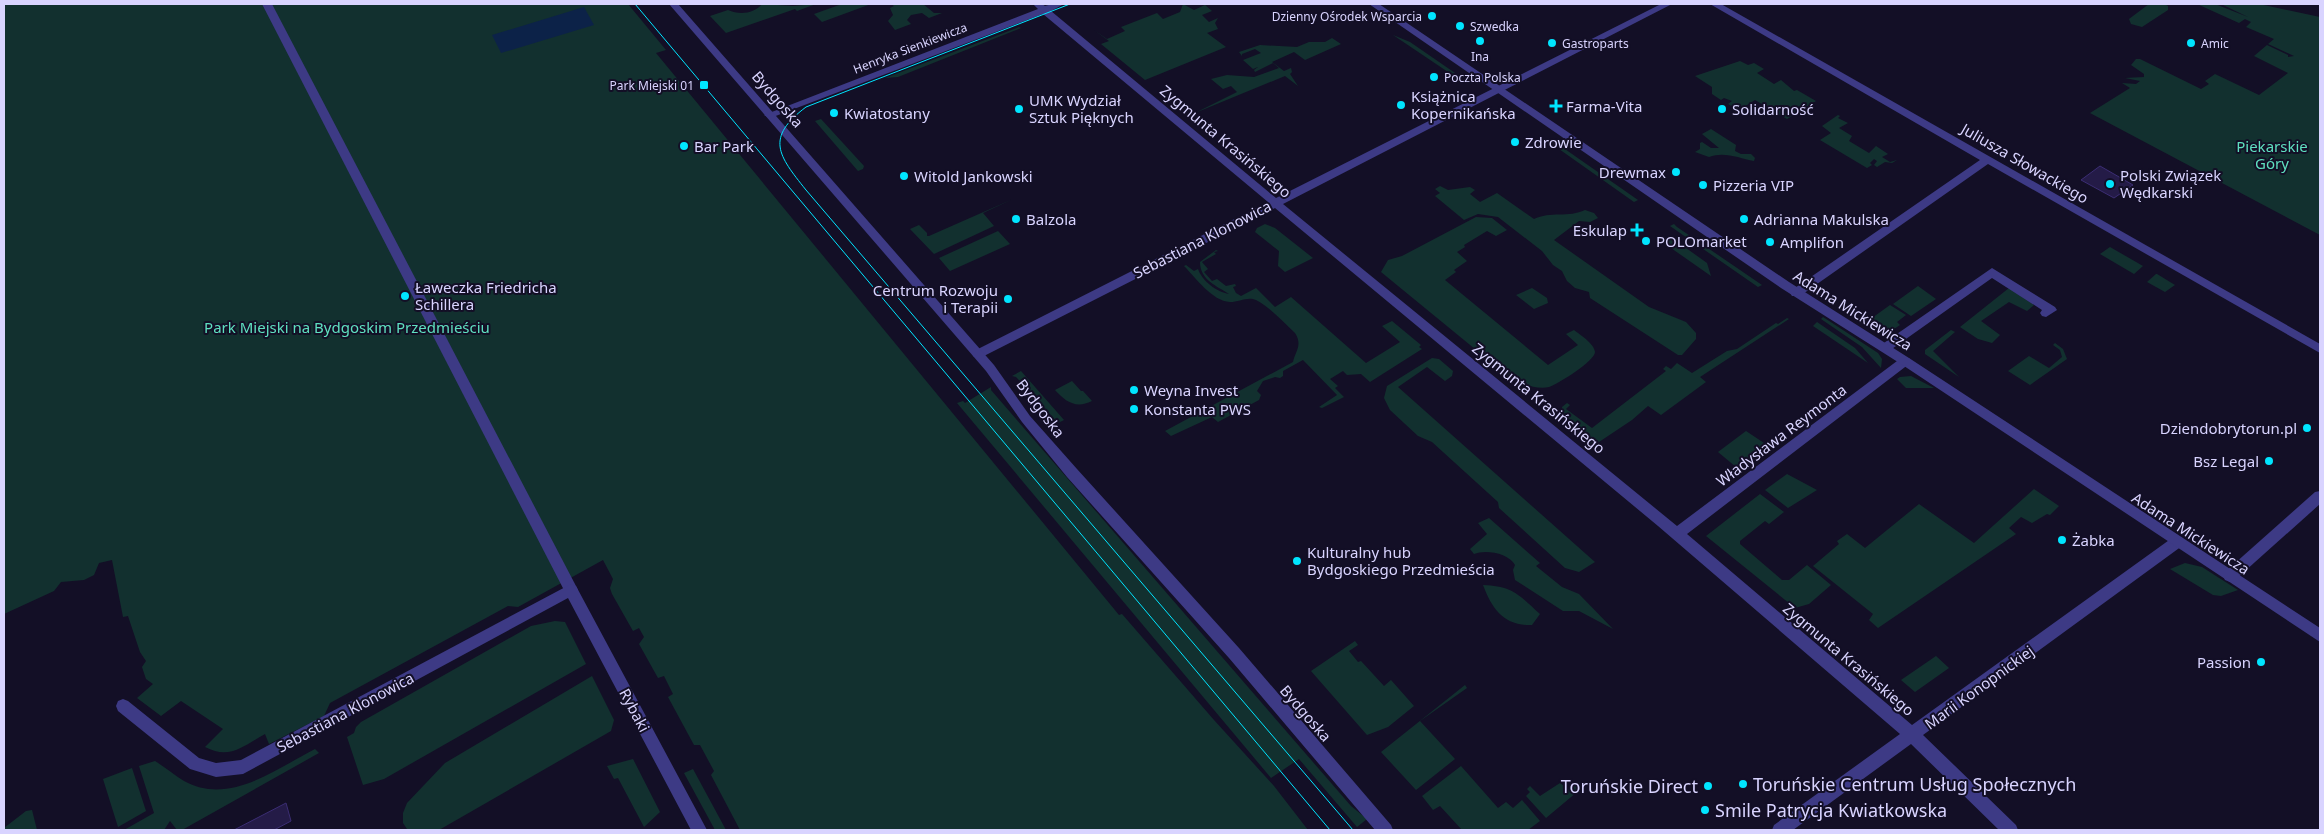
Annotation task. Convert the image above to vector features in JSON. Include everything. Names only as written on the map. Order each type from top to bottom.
[{"type":"street","name":"Rybaki","points":[[267,4],[571,590],[698,830]]},
{"type":"street","name":"Bydgoska","points":[[673,4],[978,354],[1008,390],[1026,419],[1072,473],[1234,653],[1385,830]]},
{"type":"street","name":"Henryka Sienkiewicza","points":[[769,115],[1040,7],[1060,4]]},
{"type":"street","name":"Adama Mickiewicza","points":[[1373,4],[1796,293],[1905,361],[2320,636]]},
{"type":"street","name":"Sebastiana Klonowica","points":[[978,354],[1274,202],[1668,4]]},
{"type":"street","name":"Juliusza Słowackiego","points":[[1715,4],[2320,349]]},
{"type":"street","name":"Zygmunta Krasińskiego","points":[[1040,7],[1677,534],[1913,735],[2010,830]]},
{"type":"street","points":[[1796,293],[1988,159]]},
{"type":"street","points":[[1885,348],[1992,272],[2051,310],[2046,313]]},
{"type":"street","name":"Władysława Reymonta","points":[[1677,534],[1905,361]]},
{"type":"street","points":[[2230,576],[2320,496]]},
{"type":"street","name":"Marii Konopnickiej","points":[[1780,830],[2177,542]]},
{"type":"street","name":"Sebastiana Klonowica","points":[[123,706],[195,764],[216,770],[243,767],[571,590]]},
{"type":"green space","name":"Park Miejski na Bydgoskim Przedmieściu","points":[[4,4],[628,4],[666,50],[656,53],[1119,615],[1122,614],[1274,786],[1308,830],[740,830],[711,775],[714,771],[700,745],[694,745],[668,697],[673,694],[664,676],[658,678],[639,644],[644,637],[639,628],[633,631],[612,594],[610,588],[613,579],[603,560],[518,607],[508,606],[330,703],[324,716],[269,744],[265,734],[243,747],[229,752],[214,751],[205,747],[223,729],[181,701],[161,716],[137,698],[153,684],[146,679],[142,667],[146,661],[140,652],[128,616],[123,617],[112,560],[99,563],[94,575],[84,580],[61,582],[54,591],[4,614]]},
{"type":"green space","points":[[762,4],[793,6],[816,4],[797,11],[795,9],[726,33],[710,16],[728,10],[737,13],[751,12]]},
{"type":"green space","points":[[842,4],[871,4],[822,22],[814,14]]},
{"type":"green space","points":[[891,4],[923,4],[934,13],[942,13],[929,18],[922,13],[911,15],[907,20],[911,24],[895,30],[888,21],[893,15],[890,8],[894,6]]},
{"type":"green space","points":[[1183,4],[1194,10],[1205,5],[1212,11],[1202,15],[1209,22],[1218,18],[1215,23],[1218,29],[1207,33],[1226,47],[1145,80],[1101,44],[1109,41],[1094,30],[1107,39],[1125,31],[1121,27],[1157,13],[1163,19],[1180,12]]},
{"type":"green space","points":[[2149,4],[2164,4],[2168,6],[2168,10],[2142,27],[2131,24],[2129,19]]},
{"type":"green space","name":"Piekarskie Góry","points":[[2197,4],[2215,4],[2248,17],[2221,4],[2259,4],[2320,17],[2320,235],[2090,113],[2130,88],[2122,83],[2136,84],[2140,81],[2125,78],[2144,77],[2144,74],[2131,65],[2136,59],[2140,59],[2201,89],[2209,84],[2205,81],[2215,74],[2259,95],[2288,73],[2254,56],[2267,45],[2288,55],[2288,57],[2294,56],[2268,44],[2274,39],[2246,27],[2251,22],[2245,19],[2239,23]]},
{"type":"green space","points":[[1019,27],[1021,28],[898,77],[885,78]]},
{"type":"green space","points":[[1393,35],[1410,42],[1455,73],[1451,74]]},
{"type":"green space","points":[[1332,38],[1341,44],[1305,60],[1294,52],[1272,62],[1284,71],[1291,68],[1292,72],[1290,74],[1298,86],[1285,76],[1195,113],[1237,92],[1231,86],[1223,89],[1211,79],[1227,75],[1254,77],[1279,68],[1273,63],[1255,72],[1254,70],[1258,67],[1253,69],[1243,60],[1261,53],[1255,49],[1242,54],[1242,56],[1239,52],[1260,45],[1297,47],[1309,42],[1325,42]]},
{"type":"green space","points":[[1740,61],[1748,65],[1754,63],[1764,69],[1757,73],[1774,84],[1781,80],[1794,91],[1797,90],[1816,101],[1787,119],[1755,100],[1739,110],[1728,104],[1732,101],[1724,98],[1721,100],[1712,94],[1712,87],[1695,76]]},
{"type":"green space","points":[[1838,115],[1840,116],[1838,118],[1848,123],[1839,128],[1852,136],[1849,141],[1869,153],[1876,146],[1888,154],[1882,157],[1890,162],[1897,160],[1892,163],[1885,162],[1877,167],[1874,165],[1877,161],[1874,159],[1870,163],[1872,165],[1867,168],[1820,140],[1831,133],[1822,126]]},
{"type":"green space","points":[[821,119],[864,166],[863,169],[858,171],[815,121]]},
{"type":"green space","points":[[1711,129],[1736,145],[1735,151],[1741,154],[1751,154],[1755,158],[1754,161],[1726,155],[1709,157],[1695,152],[1700,149],[1700,143],[1702,142],[1711,148],[1719,148],[1702,134]]},
{"type":"green space","points":[[1562,147],[1638,200],[1634,202],[1559,149]]},
{"type":"green space","points":[[1440,186],[1448,190],[1470,187],[1475,190],[1470,194],[1480,202],[1497,193],[1534,219],[1546,215],[1573,214],[1585,210],[1594,213],[1598,218],[1590,222],[1579,221],[1554,240],[1649,307],[1686,322],[1696,333],[1696,339],[1682,355],[1678,355],[1590,298],[1589,292],[1575,288],[1567,281],[1562,271],[1553,265],[1542,251],[1498,217],[1478,214],[1464,220],[1435,196],[1440,193],[1435,189]]},
{"type":"green space","points":[[1013,199],[983,213],[994,226],[934,254],[910,229],[919,225],[929,236]]},
{"type":"green space","points":[[1476,217],[1492,218],[1507,230],[1496,236],[1487,231],[1464,245],[1465,247],[1457,252],[1467,261],[1454,270],[1456,272],[1445,280],[1548,365],[1578,345],[1566,334],[1574,330],[1589,342],[1595,352],[1589,361],[1554,385],[1540,388],[1514,381],[1381,272],[1388,260],[1402,256]]},
{"type":"green space","points":[[1265,224],[1275,228],[1313,258],[1285,272],[1278,266],[1279,251],[1255,232],[1257,228]]},
{"type":"green space","points":[[1674,224],[1762,285],[1758,287],[1670,226]]},
{"type":"green space","points":[[998,231],[1010,244],[950,271],[939,258]]},
{"type":"green space","points":[[1672,238],[1707,263],[1711,276],[1661,241]]},
{"type":"green space","points":[[2110,247],[2143,266],[2134,274],[2100,254]]},
{"type":"green space","points":[[1216,250],[1218,251],[1214,252],[1216,254],[1202,262],[1208,269],[1204,272],[1212,281],[1217,279],[1226,286],[1235,284],[1236,286],[1233,287],[1236,293],[1241,296],[1256,288],[1275,307],[1291,297],[1366,363],[1400,342],[1382,326],[1392,321],[1421,345],[1419,347],[1422,349],[1370,382],[1361,374],[1347,375],[1343,371],[1330,379],[1338,386],[1335,388],[1344,397],[1322,408],[1319,407],[1337,395],[1303,360],[1283,371],[1283,376],[1280,378],[1275,377],[1263,381],[1257,391],[1261,395],[1259,400],[1218,422],[1212,417],[1171,436],[1165,431],[1293,362],[1298,348],[1295,333],[1266,307],[1253,299],[1230,302],[1217,298],[1184,266],[1186,265],[1194,271],[1198,269],[1210,285],[1229,294],[1210,282],[1201,268],[1200,262]]},
{"type":"green space","points":[[2156,274],[2175,285],[2165,292],[2147,282]]},
{"type":"green space","points":[[1918,286],[1936,299],[1911,316],[1893,304]]},
{"type":"green space","points":[[1532,288],[1547,298],[1548,303],[1534,309],[1516,295]]},
{"type":"green space","points":[[2009,288],[2034,305],[2027,311],[2009,302],[1981,321],[2000,335],[1992,343],[1978,339],[1960,327]]},
{"type":"green space","points":[[1890,305],[1906,315],[1897,322],[1900,325],[1891,331],[1872,318]]},
{"type":"green space","points":[[1823,317],[1878,353],[1882,359],[1881,368],[1862,347],[1821,319]]},
{"type":"green space","points":[[1787,318],[1789,319],[1700,377],[1706,382],[1661,415],[1648,406],[1632,420],[1593,446],[1563,422],[1562,407],[1567,403],[1570,405],[1566,409],[1592,428],[1666,371],[1663,369],[1666,366],[1671,369],[1677,363],[1692,373],[1727,351],[1737,349],[1776,323],[1778,324]]},
{"type":"green space","points":[[1817,322],[1855,348],[1868,363],[1813,326]]},
{"type":"green space","points":[[1951,330],[1955,332],[1933,351],[1959,377],[1925,354],[1925,350]]},
{"type":"green space","points":[[2055,343],[2063,349],[2067,359],[2030,385],[2008,371],[2029,356],[2049,368],[2062,357],[2060,350],[2053,345]]},
{"type":"green space","points":[[1432,358],[1439,359],[1453,371],[1452,376],[1445,381],[1427,367],[1398,387],[1595,562],[1579,572],[1565,568],[1499,508],[1498,502],[1432,442],[1418,436],[1390,410],[1384,398],[1387,386]]},
{"type":"green space","points":[[1021,371],[1064,420],[1058,423],[1037,400],[1029,403],[1026,399],[1032,394],[1016,377],[1012,376]]},
{"type":"green space","points":[[1911,376],[1934,388],[1906,388],[1897,379]]},
{"type":"green space","points":[[1072,381],[1092,401],[1081,404],[1072,403],[1055,390]]},
{"type":"green space","points":[[991,387],[991,390],[1351,806],[1367,819],[1357,827],[1299,759],[1271,778],[957,403],[963,401],[965,403]]},
{"type":"green space","points":[[1746,431],[1767,445],[1736,467],[1718,452]]},
{"type":"green space","points":[[1787,474],[1817,490],[1788,508],[1765,490]]},
{"type":"green space","points":[[2034,489],[2059,506],[2050,515],[2047,514],[2032,523],[2021,517],[2009,528],[2016,534],[1878,628],[1869,620],[1873,614],[1813,566],[1839,544],[1837,541],[1847,534],[1865,548],[1919,504],[1974,543]]},
{"type":"green space","points":[[1760,494],[1784,512],[1769,524],[1765,521],[1740,541],[1740,544],[1782,580],[1789,580],[1807,565],[1831,585],[1809,604],[1795,608],[1706,536]]},
{"type":"green space","points":[[1489,518],[1540,563],[1536,566],[1562,587],[1579,594],[1613,629],[1579,611],[1563,611],[1515,580],[1513,570],[1515,565],[1508,558],[1490,552],[1474,554],[1470,549],[1487,534],[1478,523]]},
{"type":"green space","points":[[2185,563],[2202,567],[2238,590],[2221,596],[2213,595],[2170,569]]},
{"type":"green space","points":[[1483,585],[1502,587],[1515,593],[1540,614],[1532,625],[1514,623],[1500,614],[1495,608]]},
{"type":"green space","points":[[555,621],[565,622],[586,664],[384,779],[363,785],[347,737],[354,733],[356,727],[361,722],[531,626]]},
{"type":"green space","points":[[1355,641],[1358,645],[1349,651],[1358,662],[1361,661],[1384,686],[1391,680],[1414,706],[1388,727],[1367,735],[1311,671]]},
{"type":"green space","points":[[1936,656],[1949,668],[1915,692],[1901,680]]},
{"type":"green space","points":[[592,676],[614,720],[611,731],[439,830],[407,829],[403,823],[403,813],[407,803],[445,763]]},
{"type":"green space","points":[[1465,685],[1467,688],[1420,721],[1455,759],[1416,790],[1381,752]]},
{"type":"green space","points":[[315,749],[319,753],[182,830],[177,830],[170,821],[164,830],[124,830],[154,813],[139,766],[155,761],[184,781],[201,788],[218,789],[252,782]]},
{"type":"green space","points":[[633,759],[660,812],[644,827],[618,778],[614,779],[607,766]]},
{"type":"green space","points":[[1461,766],[1498,808],[1506,802],[1513,808],[1522,800],[1540,821],[1528,830],[1462,830],[1440,806],[1433,810],[1422,796]]},
{"type":"green space","points":[[132,768],[146,811],[118,827],[103,779]]},
{"type":"green space","points":[[693,769],[726,830],[715,830],[684,773]]},
{"type":"green space","points":[[1579,782],[1583,787],[1546,818],[1526,796],[1530,792],[1527,789],[1530,786],[1540,796],[1560,783],[1568,789]]},
{"type":"green space","points":[[32,810],[37,830],[4,830],[4,828],[26,811]]},
{"type":"water","points":[[584,7],[594,25],[501,53],[492,35]]},
{"type":"building","name":"Polski Związek Wędkarski","points":[[2100,166],[2133,185],[2114,198],[2081,180]]},
{"type":"building","points":[[286,803],[291,821],[274,830],[234,830]]},
{"type":"tram line","points":[[635,4],[1330,830]]},
{"type":"tram line","points":[[1070,4],[806,107],[785,128],[780,147],[783,157],[788,167],[806,190],[1353,830]]},
{"type":"place","name":"Dzienny Ośrodek Wsparcia","points":[[1432,16]]},
{"type":"place","name":"Szwedka","points":[[1460,26]]},
{"type":"place","name":"Ina","points":[[1480,41]]},
{"type":"place","name":"Gastroparts","points":[[1552,43]]},
{"type":"place","name":"Amic","points":[[2191,43]]},
{"type":"place","name":"Poczta Polska","points":[[1434,77]]},
{"type":"place","name":"Park Miejski 01","points":[[704,85]]},
{"type":"place","name":"Książnica Kopernikańska","points":[[1401,105]]},
{"type":"place","name":"Farma-Vita","points":[[1556,106]]},
{"type":"place","name":"UMK Wydział Sztuk Pięknych","points":[[1019,109]]},
{"type":"place","name":"Solidarność","points":[[1722,109]]},
{"type":"place","name":"Kwiatostany","points":[[834,113]]},
{"type":"place","name":"Zdrowie","points":[[1515,142]]},
{"type":"place","name":"Bar Park","points":[[684,146]]},
{"type":"place","name":"Drewmax","points":[[1676,172]]},
{"type":"place","name":"Witold Jankowski","points":[[904,176]]},
{"type":"place","name":"Polski Związek Wędkarski","points":[[2110,184]]},
{"type":"place","name":"Pizzeria VIP","points":[[1703,185]]},
{"type":"place","name":"Balzola","points":[[1016,219]]},
{"type":"place","name":"Adrianna Makulska","points":[[1744,219]]},
{"type":"place","name":"Eskulap","points":[[1637,230]]},
{"type":"place","name":"POLOmarket","points":[[1646,241]]},
{"type":"place","name":"Amplifon","points":[[1770,242]]},
{"type":"place","name":"Ławeczka Friedricha Schillera","points":[[405,296]]},
{"type":"place","name":"Centrum Rozwoju i Terapii","points":[[1008,299]]},
{"type":"place","name":"Weyna Invest","points":[[1134,390]]},
{"type":"place","name":"Konstanta PWS","points":[[1134,409]]},
{"type":"place","name":"Dziendobrytorun.pl","points":[[2307,428]]},
{"type":"place","name":"Bsz Legal","points":[[2269,461]]},
{"type":"place","name":"Żabka","points":[[2062,540]]},
{"type":"place","name":"Kulturalny hub Bydgoskiego Przedmieścia","points":[[1297,561]]},
{"type":"place","name":"Passion","points":[[2261,662]]},
{"type":"place","name":"Toruńskie Centrum Usług Społecznych","points":[[1743,784]]},
{"type":"place","name":"Toruńskie Direct","points":[[1708,786]]},
{"type":"place","name":"Smile Patrycja Kwiatkowska","points":[[1705,810]]}]
